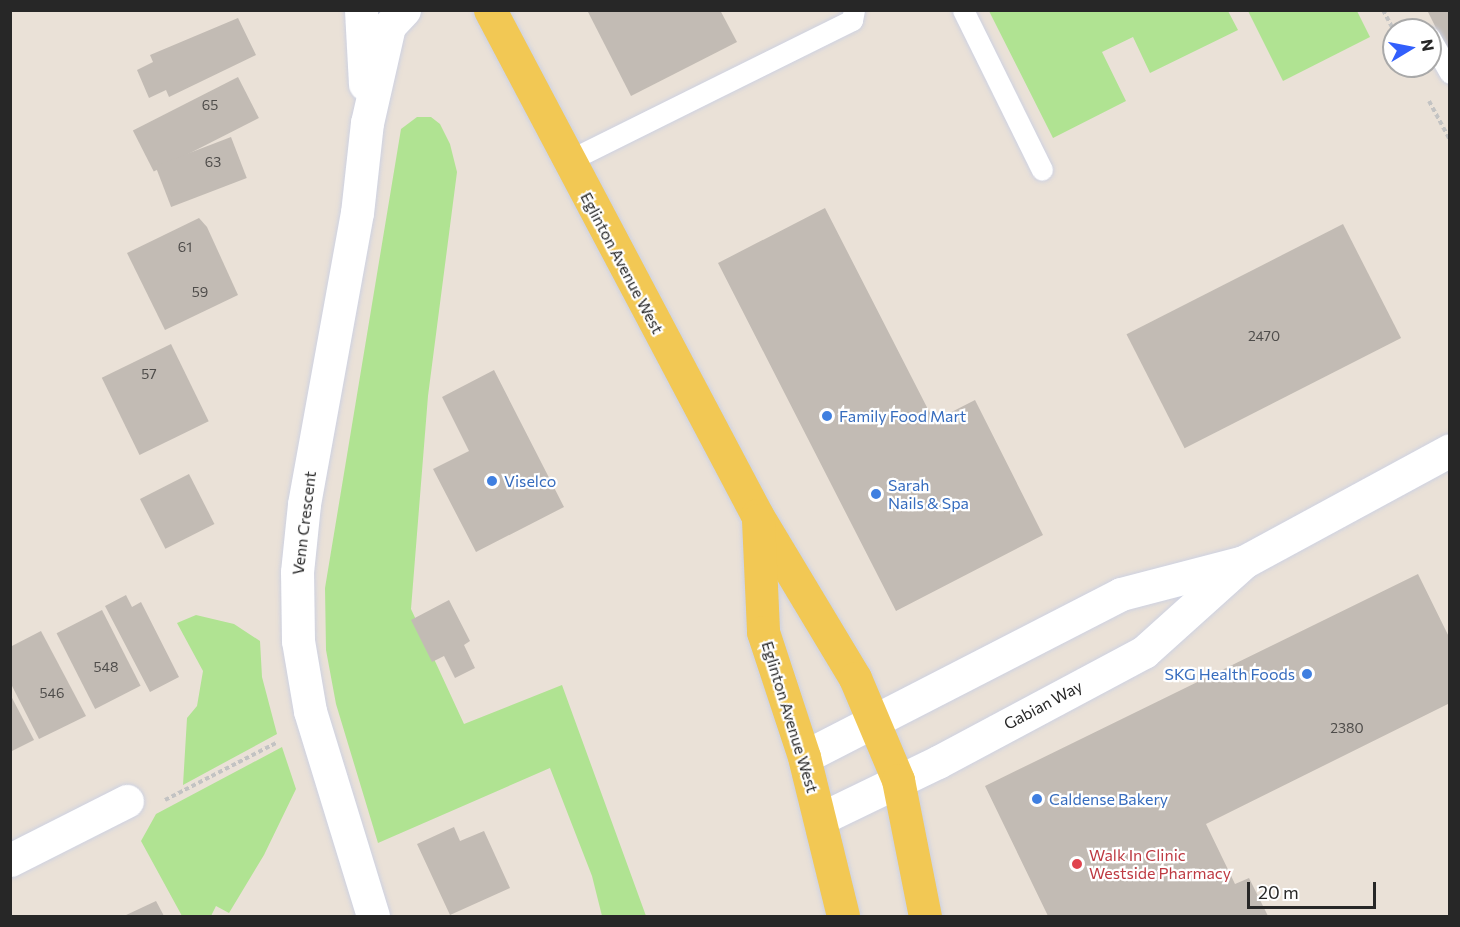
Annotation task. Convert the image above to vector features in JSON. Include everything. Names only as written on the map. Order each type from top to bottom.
[{"type":"main road","name":"Eglinton Avenue West","points":[[490,10],[757,515],[855,678],[898,780],[925,916]]},
{"type":"main road","name":"Eglinton Avenue West","points":[[757,515],[763,632],[804,757],[843,916]]},
{"type":"street","name":"Venn Crescent","points":[[361,10],[367,123]]},
{"type":"street","name":"Venn Crescent","points":[[374,916],[310,711],[297,618],[304,504],[357,213],[367,123],[389,26],[404,10]]},
{"type":"street","name":"Gabian Way","points":[[820,819],[1144,652],[1244,562],[1449,450]]},
{"type":"street","name":"Gabian Way","points":[[804,757],[1121,594],[1244,562]]},
{"type":"street","points":[[10,860],[143,802]]},
{"type":"lane","points":[[568,160],[852,20],[854,10]]},
{"type":"lane","points":[[963,10],[1041,170]]},
{"type":"path","points":[[1428,98],[1449,140]]},
{"type":"path","points":[[143,802],[284,739]]},
{"type":"green space","points":[[989,11],[1228,11],[1238,30],[1150,73],[1133,37],[1102,52],[1126,101],[1053,138]]},
{"type":"green space","points":[[1248,11],[1357,11],[1370,37],[1283,81]]},
{"type":"green space","points":[[417,117],[431,117],[440,124],[450,144],[457,172],[428,396],[411,609],[464,724],[562,685],[646,916],[602,916],[592,876],[550,768],[378,843],[336,704],[326,650],[325,588],[401,129]]},
{"type":"green space","points":[[196,615],[234,624],[260,641],[262,677],[277,734],[183,785],[187,718],[197,706],[203,671],[177,623]]},
{"type":"green space","points":[[282,747],[296,789],[264,855],[229,913],[216,906],[211,916],[182,916],[141,841],[156,814]]},
{"type":"building","points":[[587,10],[720,10],[737,42],[631,96]]},
{"type":"building","points":[[1427,10],[1450,10],[1450,56],[1442,40],[1442,18],[1431,18]]},
{"type":"building","points":[[238,18],[256,55],[169,97],[166,90],[149,98],[137,70],[153,62],[150,55]]},
{"type":"building","points":[[238,77],[259,118],[154,172],[133,131]]},
{"type":"building","points":[[231,137],[247,178],[171,207],[155,166]]},
{"type":"building","points":[[825,208],[934,421],[975,400],[1043,535],[896,611],[718,263]]},
{"type":"building","points":[[199,218],[207,227],[238,295],[165,330],[127,253]]},
{"type":"building","points":[[1343,224],[1401,338],[1185,448],[1126,334]]},
{"type":"building","points":[[171,344],[209,421],[139,455],[102,378]]},
{"type":"building","points":[[494,370],[564,507],[476,552],[433,469],[469,451],[442,397]]},
{"type":"building","points":[[189,474],[214,524],[165,549],[140,499]]},
{"type":"building","points":[[1418,574],[1450,639],[1450,703],[1206,824],[1235,884],[1249,878],[1268,916],[1048,916],[985,786]]},
{"type":"building","points":[[126,595],[132,607],[141,602],[179,677],[150,692],[105,606]]},
{"type":"building","points":[[449,600],[470,641],[464,645],[475,668],[455,678],[444,656],[432,662],[411,620]]},
{"type":"building","points":[[102,610],[141,686],[95,709],[57,633]]},
{"type":"building","points":[[41,631],[86,716],[39,739],[10,682],[10,647]]},
{"type":"building","points":[[10,694],[34,740],[10,752]]},
{"type":"building","points":[[454,827],[460,841],[484,831],[510,888],[450,915],[417,844]]},
{"type":"building","points":[[156,901],[164,916],[124,916]]},
{"type":"place","name":"Family Food Mart","points":[[827,416]]},
{"type":"place","name":"Viselco","points":[[492,481]]},
{"type":"place","name":"Sarah Nails & Spa","points":[[876,494]]},
{"type":"place","name":"SKG Health Foods","points":[[1307,674]]},
{"type":"place","name":"Caldense Bakery","points":[[1037,799]]},
{"type":"place","name":"Walk In Clinic Westside Pharmacy","points":[[1077,864]]}]
